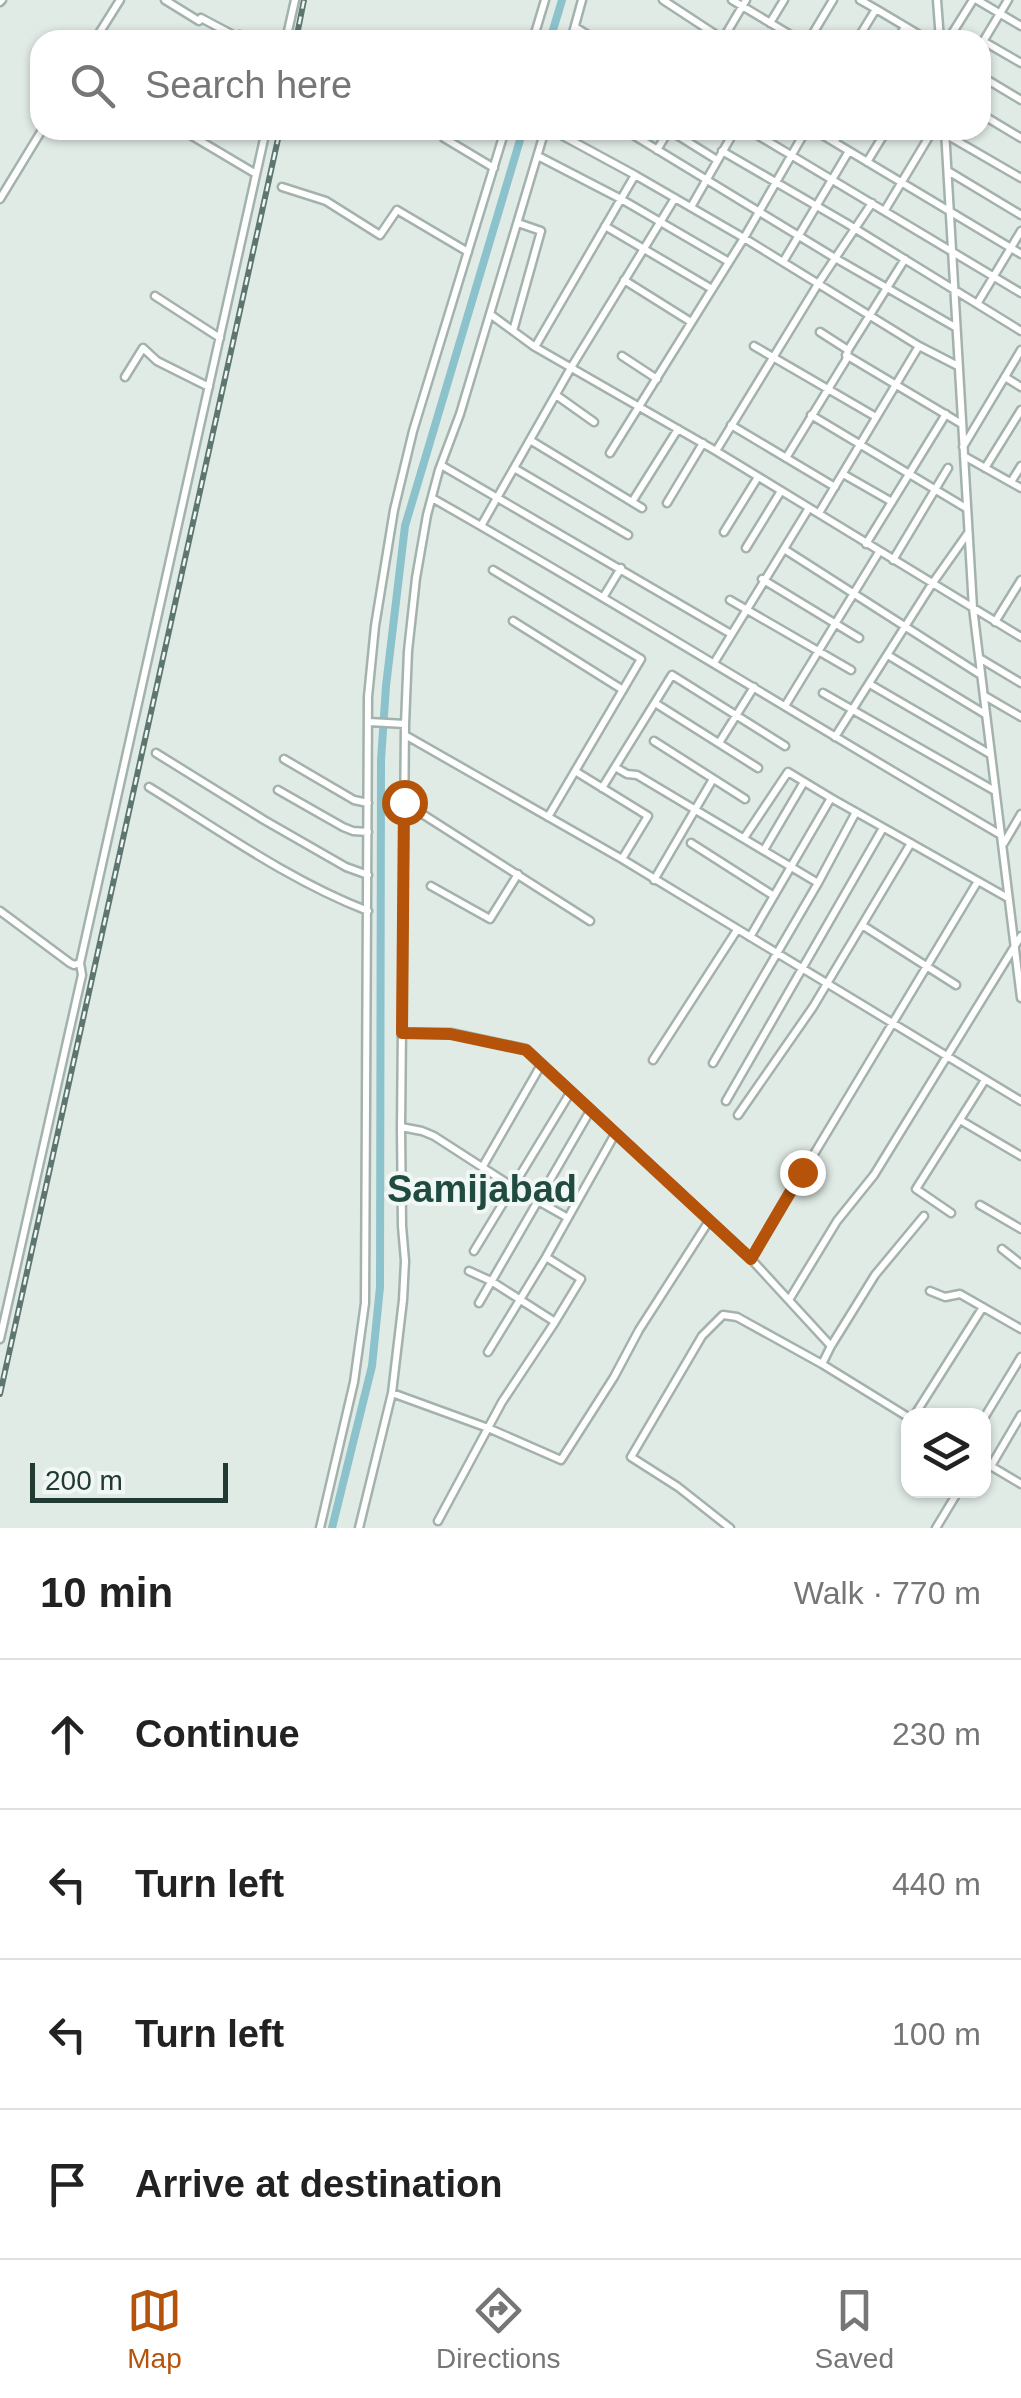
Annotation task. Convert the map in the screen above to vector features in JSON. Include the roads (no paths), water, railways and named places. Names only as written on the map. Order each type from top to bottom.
[{"type":"street","points":[[101,30],[120,0]]},
{"type":"street","points":[[165,0],[223,30]]},
{"type":"street","points":[[288,30],[295,0]]},
{"type":"street","points":[[535,30],[544,0]]},
{"type":"street","points":[[573,30],[582,0]]},
{"type":"street","points":[[662,0],[708,30]]},
{"type":"street","points":[[676,8],[681,0]]},
{"type":"street","points":[[732,0],[744,3],[782,30]]},
{"type":"street","points":[[770,23],[784,0]]},
{"type":"street","points":[[815,30],[833,0]]},
{"type":"street","points":[[860,0],[911,30]]},
{"type":"street","points":[[936,0],[939,30]]},
{"type":"street","points":[[955,30],[975,0],[1021,26]]},
{"type":"street","points":[[990,30],[1008,0]]},
{"type":"street","points":[[729,30],[744,3]]},
{"type":"street","points":[[863,30],[876,9]]},
{"type":"street","points":[[574,27],[579,30]]},
{"type":"street","points":[[991,48],[1021,63]]},
{"type":"street","points":[[991,82],[1021,100]]},
{"type":"street","points":[[991,120],[1021,138]]},
{"type":"street","points":[[0,198],[36,140]]},
{"type":"street","points":[[199,140],[256,174]]},
{"type":"street","points":[[0,1339],[264,140]]},
{"type":"street","points":[[447,140],[494,168]]},
{"type":"street","points":[[320,1528],[354,1382],[365,1303],[368,698],[375,626],[394,510],[413,432],[502,140]]},
{"type":"street","points":[[359,1528],[392,1393],[403,1300],[405,736],[401,724],[416,578],[441,465],[545,140]]},
{"type":"street","points":[[568,140],[691,207],[958,366]]},
{"type":"street","points":[[641,140],[956,328]]},
{"type":"street","points":[[657,150],[663,140]]},
{"type":"street","points":[[685,140],[718,160]]},
{"type":"street","points":[[691,207],[729,140]]},
{"type":"street","points":[[766,140],[1021,293]]},
{"type":"street","points":[[610,453],[803,140]]},
{"type":"street","points":[[830,140],[1021,254]]},
{"type":"street","points":[[867,162],[881,140]]},
{"type":"street","points":[[885,210],[927,140]]},
{"type":"street","points":[[945,140],[974,608],[1002,846],[1018,943],[1021,998]]},
{"type":"street","points":[[958,140],[1021,178]]},
{"type":"street","points":[[722,151],[1021,331]]},
{"type":"street","points":[[783,262],[849,151]]},
{"type":"street","points":[[538,156],[729,262]]},
{"type":"street","points":[[947,171],[1021,215]]},
{"type":"street","points":[[536,347],[635,175]]},
{"type":"street","points":[[282,187],[326,201],[380,235],[398,210],[468,252]]},
{"type":"street","points":[[481,526],[674,198]]},
{"type":"street","points":[[716,451],[872,202]]},
{"type":"street","points":[[513,330],[541,230],[518,223]]},
{"type":"street","points":[[605,226],[712,289]]},
{"type":"street","points":[[977,304],[1021,231]]},
{"type":"street","points":[[786,458],[905,260]]},
{"type":"street","points":[[624,280],[692,322]]},
{"type":"street","points":[[155,296],[220,338]]},
{"type":"street","points":[[490,314],[536,347],[703,443],[1021,637]]},
{"type":"street","points":[[820,332],[961,423]]},
{"type":"street","points":[[754,346],[876,417]]},
{"type":"street","points":[[818,513],[919,346]]},
{"type":"street","points":[[124,377],[143,348],[157,360],[209,387]]},
{"type":"street","points":[[963,451],[1021,350]]},
{"type":"street","points":[[622,356],[657,378]]},
{"type":"street","points":[[1004,377],[1021,387]]},
{"type":"street","points":[[556,395],[594,422]]},
{"type":"street","points":[[985,468],[1021,410]]},
{"type":"street","points":[[866,544],[946,414]]},
{"type":"street","points":[[811,415],[967,509]]},
{"type":"street","points":[[732,425],[835,487]]},
{"type":"street","points":[[632,502],[678,429]]},
{"type":"street","points":[[530,440],[642,508]]},
{"type":"street","points":[[667,503],[703,443]]},
{"type":"street","points":[[963,451],[1021,488]]},
{"type":"street","points":[[441,465],[731,634]]},
{"type":"street","points":[[1011,482],[1021,466]]},
{"type":"street","points":[[514,468],[628,535]]},
{"type":"street","points":[[893,560],[948,468]]},
{"type":"street","points":[[843,474],[892,502]]},
{"type":"street","points":[[724,532],[758,477]]},
{"type":"street","points":[[746,548],[781,491]]},
{"type":"street","points":[[432,498],[604,596],[1001,835]]},
{"type":"street","points":[[714,663],[809,508]]},
{"type":"street","points":[[835,737],[968,532]]},
{"type":"street","points":[[784,549],[982,675]]},
{"type":"street","points":[[784,706],[880,552]]},
{"type":"street","points":[[604,596],[620,568]]},
{"type":"street","points":[[493,570],[641,659],[548,816]]},
{"type":"street","points":[[763,580],[859,638]]},
{"type":"street","points":[[995,622],[1021,580]]},
{"type":"street","points":[[730,600],[851,670]]},
{"type":"street","points":[[513,622],[623,690]]},
{"type":"street","points":[[891,657],[986,715]]},
{"type":"street","points":[[980,658],[1021,682]]},
{"type":"street","points":[[602,788],[672,676],[785,746]]},
{"type":"street","points":[[873,686],[991,755]]},
{"type":"street","points":[[719,743],[754,688]]},
{"type":"street","points":[[823,693],[996,792]]},
{"type":"street","points":[[984,696],[1021,717]]},
{"type":"street","points":[[655,702],[758,768]]},
{"type":"street","points":[[370,722],[401,724]]},
{"type":"street","points":[[405,736],[622,858],[1021,1101]]},
{"type":"street","points":[[654,742],[745,799]]},
{"type":"street","points":[[156,753],[297,839],[355,872],[368,875]]},
{"type":"street","points":[[284,759],[354,800],[368,803]]},
{"type":"street","points":[[615,767],[637,775],[818,883]]},
{"type":"street","points":[[575,771],[648,816],[622,858]]},
{"type":"street","points":[[744,838],[788,772],[1009,898]]},
{"type":"street","points":[[654,880],[713,779]]},
{"type":"street","points":[[764,850],[804,782]]},
{"type":"street","points":[[149,787],[261,856],[368,911]]},
{"type":"street","points":[[278,790],[342,827],[368,832]]},
{"type":"street","points":[[750,938],[831,798]]},
{"type":"street","points":[[404,802],[590,921]]},
{"type":"street","points":[[713,1063],[856,812]]},
{"type":"street","points":[[1002,846],[1021,814]]},
{"type":"street","points":[[726,1101],[883,828]]},
{"type":"street","points":[[738,1115],[827,984],[911,843]]},
{"type":"street","points":[[691,844],[774,896]]},
{"type":"street","points":[[431,886],[490,919],[518,874]]},
{"type":"street","points":[[751,1259],[978,881]]},
{"type":"street","points":[[0,911],[70,964],[80,964]]},
{"type":"street","points":[[862,926],[956,985]]},
{"type":"street","points":[[654,1060],[737,930]]},
{"type":"street","points":[[789,1300],[837,1221],[874,1175],[1018,943]]},
{"type":"street","points":[[402,1033],[450,1034],[526,1050],[751,1259],[831,1346]]},
{"type":"street","points":[[483,1166],[541,1064]]},
{"type":"street","points":[[952,1213],[916,1189],[986,1080]]},
{"type":"street","points":[[474,1250],[570,1092]]},
{"type":"street","points":[[478,1303],[590,1111]]},
{"type":"street","points":[[960,1120],[1021,1156]]},
{"type":"street","points":[[402,1128],[434,1136],[568,1218]]},
{"type":"street","points":[[488,1352],[614,1134]]},
{"type":"street","points":[[980,1205],[1021,1228]]},
{"type":"street","points":[[822,1364],[875,1275],[924,1216]]},
{"type":"street","points":[[392,1393],[561,1460],[709,1221]]},
{"type":"street","points":[[1002,1250],[1021,1264]]},
{"type":"street","points":[[438,1522],[502,1402],[582,1279],[546,1257]]},
{"type":"street","points":[[469,1270],[554,1322]]},
{"type":"street","points":[[930,1291],[945,1297],[960,1294],[1021,1329]]},
{"type":"street","points":[[916,1408],[983,1307]]},
{"type":"street","points":[[730,1528],[678,1487],[630,1457],[702,1336],[723,1315],[737,1317],[901,1410]]},
{"type":"street","points":[[990,1408],[1021,1357]]},
{"type":"street","points":[[991,1458],[1021,1415]]},
{"type":"street","points":[[991,1466],[1021,1484]]},
{"type":"street","points":[[936,1528],[954,1498]]},
{"type":"waterway","points":[[553,30],[562,0]]},
{"type":"waterway","points":[[332,1528],[372,1366],[380,1287],[381,760],[405,526],[520,140]]},
{"type":"railway","points":[[298,30],[304,0]]},
{"type":"railway","points":[[0,1394],[278,140]]},
{"type":"district","name":"Samijabad","points":[[482,1189]]}]
